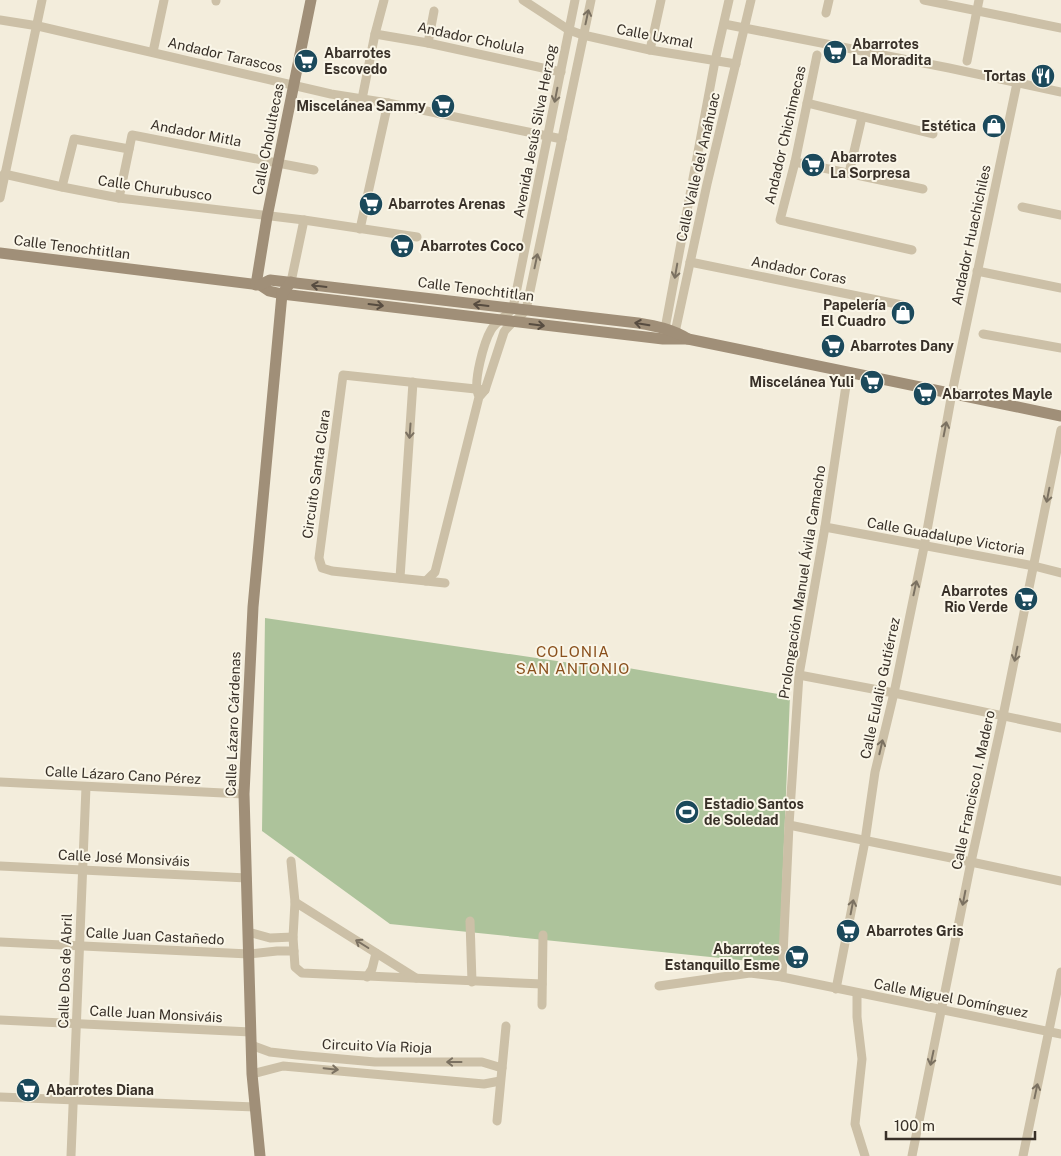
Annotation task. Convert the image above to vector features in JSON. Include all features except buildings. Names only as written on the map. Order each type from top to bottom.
[{"type":"street","points":[[0,198],[5,154],[38,26],[42,0]]},
{"type":"street","points":[[153,52],[164,0]]},
{"type":"street","name":"Calle Cholultecas","points":[[258,285],[267,217],[311,0]]},
{"type":"street","points":[[362,99],[384,0]]},
{"type":"street","name":"Calle Uxmal","points":[[523,0],[569,30],[583,35],[650,50],[736,64]]},
{"type":"street","name":"Avenida Jesús Silva Herzog","points":[[514,308],[575,0]]},
{"type":"street","name":"Avenida Jesús Silva Herzog","points":[[516,322],[526,310],[591,0]]},
{"type":"street","points":[[650,50],[661,0]]},
{"type":"street","name":"Calle Valle del Anáhuac","points":[[669,334],[692,181],[729,0]]},
{"type":"street","name":"Calle Valle del Anáhuac","points":[[669,334],[690,262],[751,0]]},
{"type":"street","points":[[826,13],[829,0]]},
{"type":"street","points":[[924,0],[1061,28]]},
{"type":"street","points":[[967,61],[980,0]]},
{"type":"street","points":[[428,43],[434,11]]},
{"type":"street","name":"Andador Tarascos","points":[[0,20],[38,26],[332,94],[388,103],[562,139]]},
{"type":"street","points":[[724,24],[1061,92]]},
{"type":"street","name":"Andador Cholula","points":[[375,34],[428,43],[560,72]]},
{"type":"street","name":"Andador Chichimecas","points":[[817,55],[795,162],[780,220],[912,250]]},
{"type":"street","name":"Andador Huachichiles","points":[[952,393],[1016,83]]},
{"type":"street","points":[[360,229],[388,103]]},
{"type":"street","points":[[807,104],[933,134]]},
{"type":"street","points":[[849,173],[862,117]]},
{"type":"street","name":"Andador Mitla","points":[[129,149],[132,135],[314,170]]},
{"type":"street","points":[[62,187],[74,139],[129,149],[119,198]]},
{"type":"street","points":[[795,162],[923,189]]},
{"type":"street","name":"Calle Churubusco","points":[[4,174],[119,198],[304,220],[417,237]]},
{"type":"street","points":[[692,181],[707,184]]},
{"type":"street","points":[[1022,207],[1061,215]]},
{"type":"street","points":[[282,294],[291,282],[304,220]]},
{"type":"street","name":"Calle Tenochtitlan","points":[[0,253],[258,285],[269,291],[282,294],[516,322],[669,334],[1061,416]]},
{"type":"street","name":"Andador Coras","points":[[690,262],[902,305]]},
{"type":"street","points":[[977,271],[1061,288]]},
{"type":"street","name":"Calle Tenochtitlan","points":[[258,285],[270,280],[514,308],[638,323],[669,334]]},
{"type":"street","points":[[344,301],[346,289]]},
{"type":"street","name":"Calle Lázaro Cárdenas","points":[[260,1156],[252,1074],[244,794],[253,607],[282,294]]},
{"type":"street","points":[[480,392],[482,360],[490,331],[514,308]]},
{"type":"street","points":[[426,581],[435,572],[480,392],[504,332],[516,322]]},
{"type":"street","points":[[983,334],[1061,348]]},
{"type":"street","name":"Prolongación Manuel Ávila Camacho","points":[[782,977],[799,675],[825,527],[848,372]]},
{"type":"street","name":"Circuito Santa Clara","points":[[445,583],[332,571],[322,568],[319,558],[343,375],[414,382],[480,392]]},
{"type":"street","points":[[400,578],[414,382]]},
{"type":"street","name":"Calle Eulalio Gutiérrez","points":[[836,989],[865,841],[875,772],[894,693],[924,547],[952,393]]},
{"type":"street","name":"Calle Francisco I. Madero","points":[[912,1156],[1061,430]]},
{"type":"street","name":"Calle Guadalupe Victoria","points":[[825,527],[924,547],[1034,566],[1061,573]]},
{"type":"street","points":[[799,675],[1061,728]]},
{"type":"street","name":"Calle Lázaro Cano Pérez","points":[[0,782],[244,794]]},
{"type":"street","name":"Calle Dos de Abril","points":[[72,1156],[86,787]]},
{"type":"street","points":[[789,826],[1061,882]]},
{"type":"street","points":[[291,860],[295,902],[294,951],[296,967],[302,973],[542,984]]},
{"type":"street","name":"Calle José Monsiváis","points":[[0,866],[247,878]]},
{"type":"street","points":[[295,902],[418,979]]},
{"type":"street","points":[[470,921],[472,982]]},
{"type":"street","points":[[248,932],[270,938],[294,937]]},
{"type":"street","points":[[542,1006],[543,935]]},
{"type":"street","name":"Calle Juan Castañedo","points":[[0,942],[249,954],[277,950],[294,951]]},
{"type":"street","points":[[368,977],[372,970],[376,953]]},
{"type":"street","points":[[1022,1156],[1061,972]]},
{"type":"street","name":"Calle Miguel Domínguez","points":[[659,986],[750,973],[782,977],[1061,1034]]},
{"type":"street","points":[[857,993],[857,1017],[862,1060],[855,1124],[865,1156]]},
{"type":"street","name":"Calle Juan Monsiváis","points":[[0,1020],[251,1032]]},
{"type":"street","points":[[497,1121],[506,1026]]},
{"type":"street","name":"Circuito Vía Rioja","points":[[251,1045],[270,1052],[297,1055],[375,1062],[482,1062],[502,1068]]},
{"type":"street","points":[[269,1068],[273,1058],[270,1052]]},
{"type":"street","points":[[297,1055],[297,1066]]},
{"type":"street","points":[[374,1074],[375,1062]]},
{"type":"street","name":"Circuito Vía Rioja","points":[[252,1074],[269,1068],[297,1066],[484,1084],[500,1081]]},
{"type":"street","points":[[0,1097],[255,1107]]},
{"type":"green space","points":[[265,618],[604,668],[605,664],[790,696],[779,964],[390,924],[262,831]]},
{"type":"place","name":"Abarrotes La Moradita","points":[[835,52]]},
{"type":"place","name":"Abarrotes Escovedo","points":[[306,61]]},
{"type":"place","name":"Tortas","points":[[1043,76]]},
{"type":"place","name":"Miscelánea Sammy","points":[[443,106]]},
{"type":"place","name":"Estética","points":[[994,126]]},
{"type":"place","name":"Abarrotes La Sorpresa","points":[[813,165]]},
{"type":"place","name":"Abarrotes Arenas","points":[[371,204]]},
{"type":"place","name":"Abarrotes Coco","points":[[402,246]]},
{"type":"place","name":"Papelería El Cuadro","points":[[903,313]]},
{"type":"place","name":"Abarrotes Dany","points":[[833,346]]},
{"type":"place","name":"Miscelánea Yuli","points":[[872,382]]},
{"type":"place","name":"Abarrotes Mayle","points":[[925,394]]},
{"type":"place","name":"Abarrotes Rio Verde","points":[[1026,599]]},
{"type":"place","name":"Estadio Santos de Soledad","points":[[687,812]]},
{"type":"place","name":"Abarrotes Gris","points":[[848,931]]},
{"type":"place","name":"Abarrotes Estanquillo Esme","points":[[797,957]]},
{"type":"place","name":"Abarrotes Diana","points":[[28,1090]]},
{"type":"district","name":"COLONIA SAN ANTONIO","points":[[573,660]]}]
